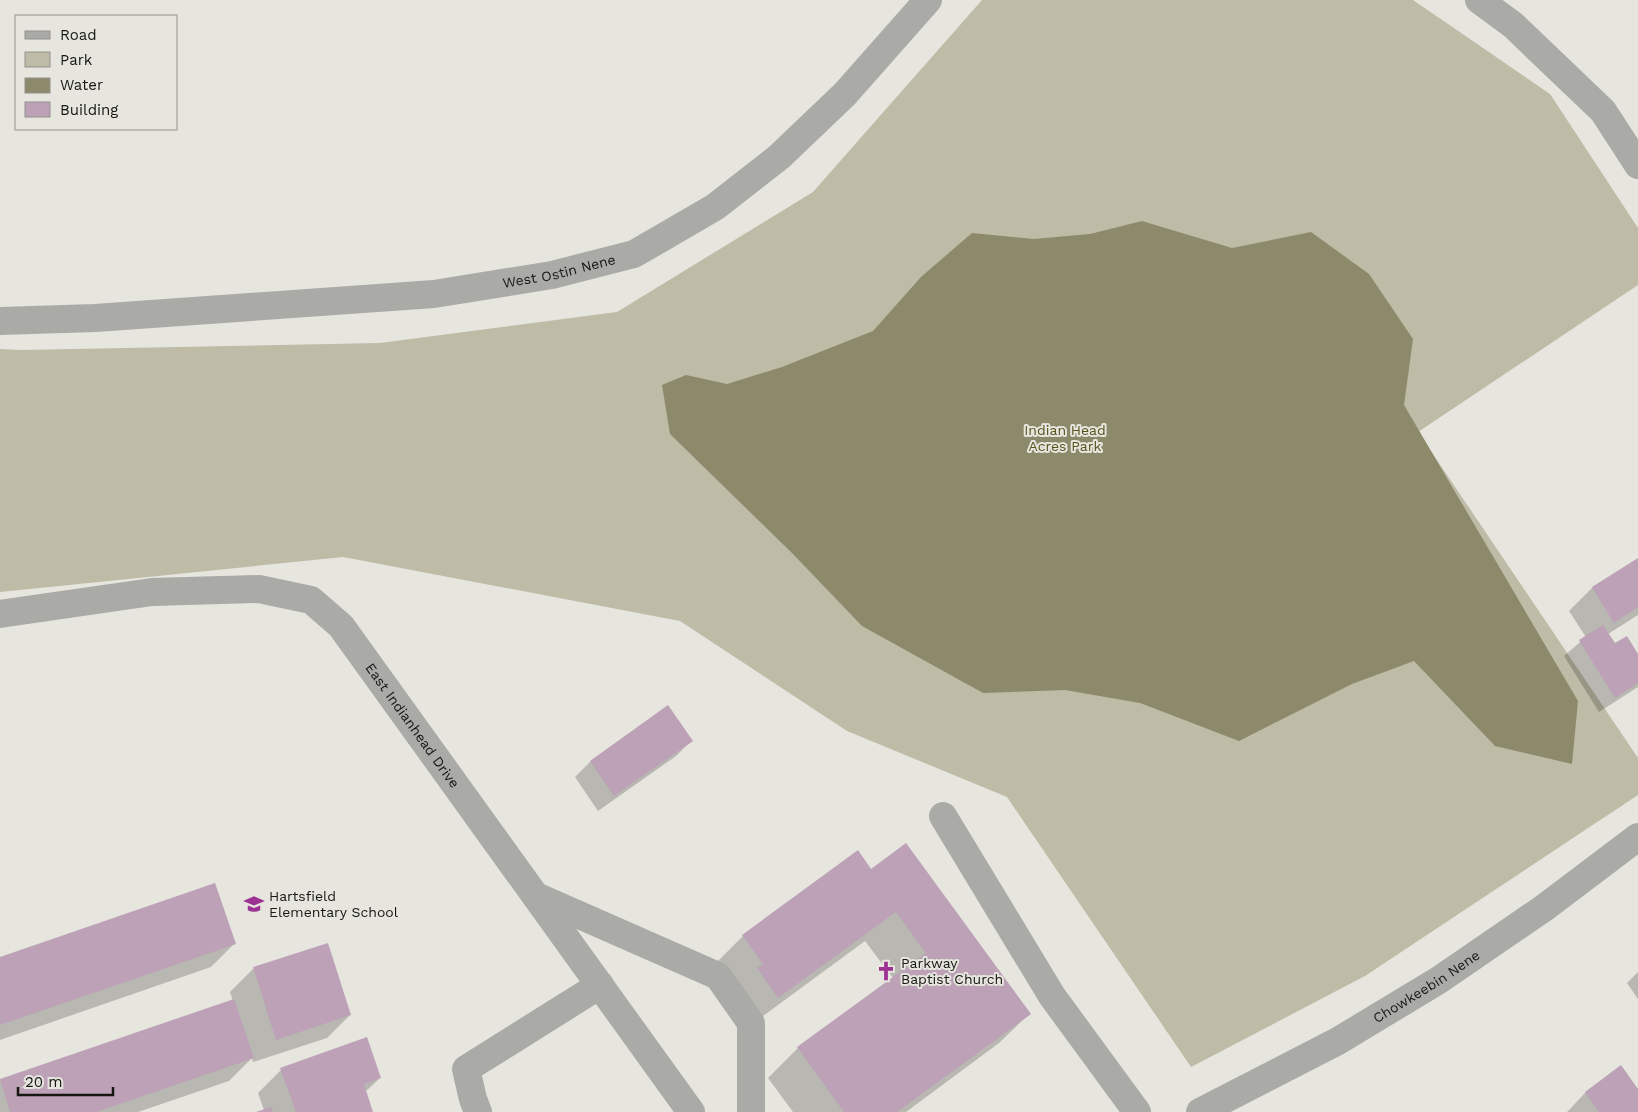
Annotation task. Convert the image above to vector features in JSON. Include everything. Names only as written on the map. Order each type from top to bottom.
[{"type":"street","name":"West Ostin Nene","points":[[0,321],[95,318],[434,294],[552,275],[634,254],[715,208],[779,157],[845,94],[928,0]]},
{"type":"street","points":[[1479,0],[1513,25],[1603,111],[1638,164]]},
{"type":"street","name":"East Indianhead Drive","points":[[0,614],[152,592],[259,589],[310,600],[341,626],[691,1112]]},
{"type":"street","points":[[943,816],[1052,996],[1136,1112]]},
{"type":"street","name":"Chowkeebin Nene","points":[[1200,1112],[1338,1041],[1439,980],[1544,908],[1638,837]]},
{"type":"street","points":[[535,895],[718,976],[751,1023],[751,1112]]},
{"type":"street","points":[[478,1112],[466,1068],[600,985]]},
{"type":"green space","name":"Indian Head Acres Park","points":[[982,0],[1413,0],[1550,94],[1638,228],[1638,285],[1418,432],[1638,758],[1638,795],[1365,976],[1191,1067],[1007,797],[847,731],[680,621],[343,557],[0,592],[0,349],[380,343],[617,312],[813,192]]},
{"type":"water","points":[[1142,221],[1232,248],[1311,232],[1369,274],[1413,339],[1404,405],[1578,701],[1572,764],[1495,746],[1414,661],[1352,684],[1239,741],[1140,703],[1065,690],[983,693],[862,626],[792,553],[670,434],[662,385],[686,375],[727,384],[782,367],[873,331],[921,277],[972,233],[1034,239],[1090,234]]},
{"type":"building","points":[[1638,558],[1638,607],[1614,623],[1592,587]]},
{"type":"building","points":[[1603,625],[1615,643],[1627,636],[1638,654],[1638,683],[1615,698],[1579,640]]},
{"type":"building","points":[[668,705],[693,741],[614,796],[590,761]]},
{"type":"building","points":[[906,843],[1031,1014],[897,1112],[844,1112],[797,1047],[926,953],[896,912],[778,998],[757,968],[763,964],[742,935],[858,850],[871,869]]},
{"type":"building","points":[[215,883],[236,944],[0,1025],[0,957]]},
{"type":"building","points":[[328,943],[351,1015],[276,1040],[253,967]]},
{"type":"building","points":[[234,999],[254,1058],[96,1112],[10,1112],[0,1079]]},
{"type":"building","points":[[367,1037],[381,1078],[364,1084],[373,1112],[296,1112],[280,1068]]},
{"type":"building","points":[[1621,1065],[1638,1089],[1638,1112],[1599,1112],[1585,1092]]},
{"type":"building","points":[[271,1107],[273,1112],[256,1112]]},
{"type":"place","name":"Hartsfield Elementary School","points":[[254,904]]},
{"type":"place","name":"Parkway Baptist Church","points":[[886,971]]}]
